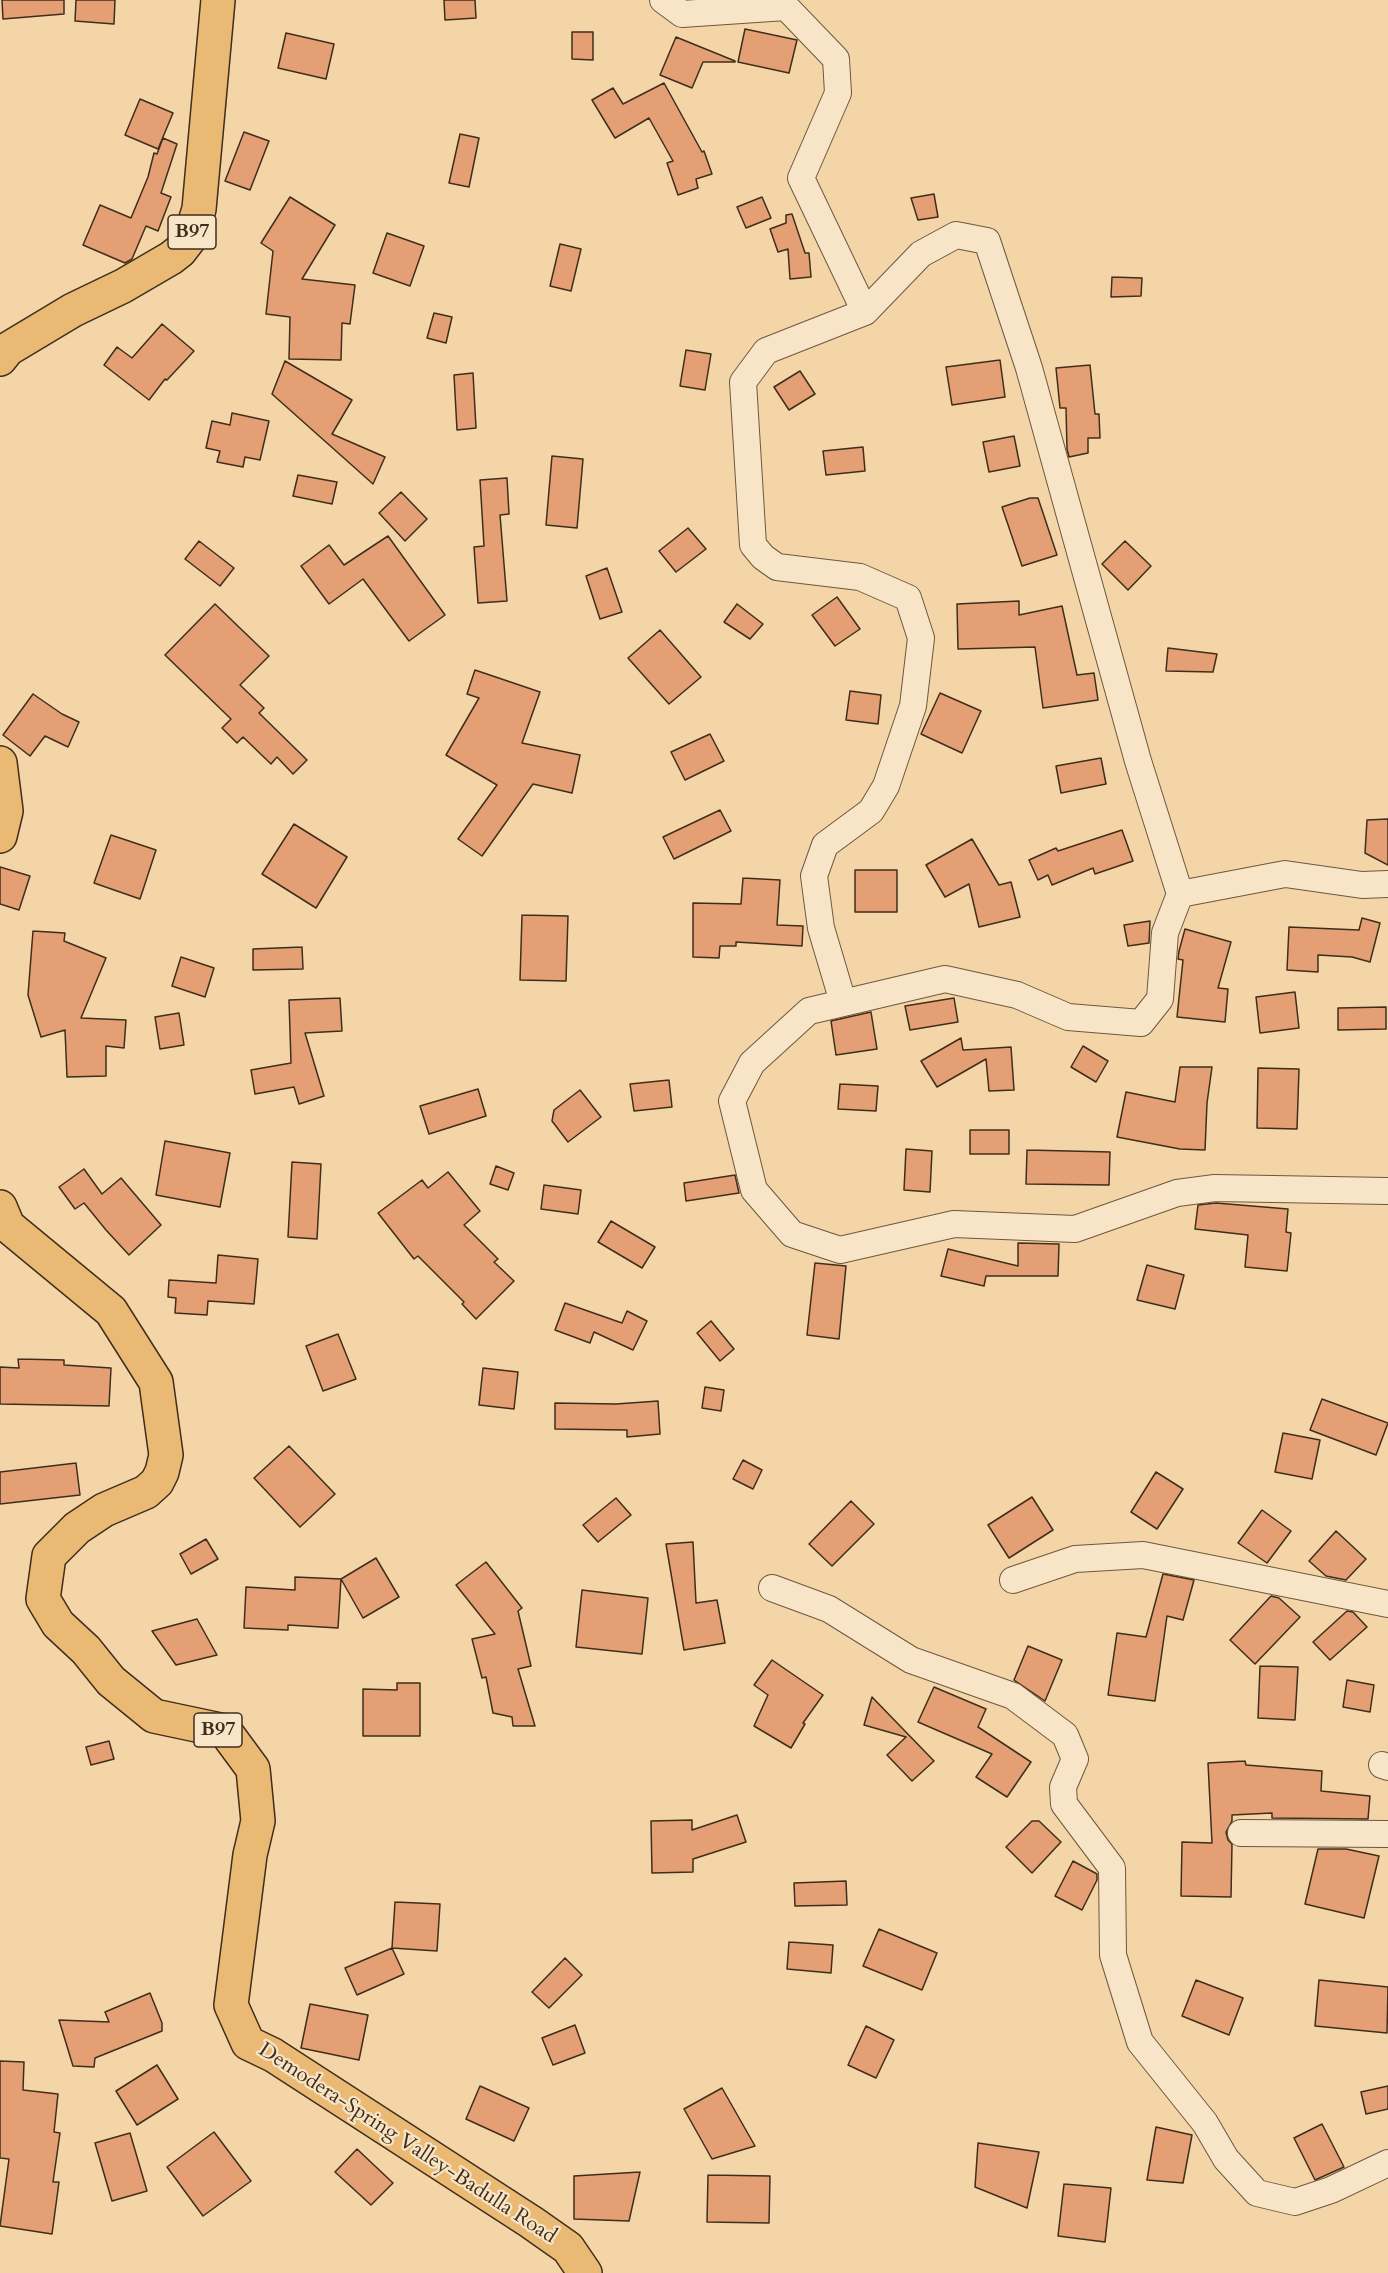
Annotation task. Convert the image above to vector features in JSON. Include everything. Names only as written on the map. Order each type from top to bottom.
[{"type":"main road","name":"B97","points":[[0,359],[8,349],[73,309],[123,286],[171,258],[180,251],[190,237],[199,209],[218,0]]},
{"type":"main road","points":[[0,763],[6,811],[0,836]]},
{"type":"main road","name":"Demodera-Spring Valley-Badulla Road","points":[[0,1207],[8,1226],[111,1311],[156,1382],[166,1455],[157,1482],[146,1492],[104,1510],[77,1528],[50,1556],[43,1599],[58,1624],[86,1650],[119,1688],[154,1716],[225,1731],[253,1769],[258,1821],[250,1855],[231,2005],[248,2043],[273,2055],[531,2222],[568,2248],[585,2273]]},
{"type":"street","points":[[663,0],[682,14],[786,7],[836,59],[838,93],[801,178],[865,312]]},
{"type":"street","points":[[843,1002],[821,928],[814,876],[825,845],[871,811],[886,786],[913,706],[921,638],[908,597],[860,577],[777,567],[763,557],[753,545],[743,382],[766,351],[865,312],[921,254],[956,235],[987,242],[1029,368],[1138,761],[1180,894],[1165,933],[1160,999],[1141,1023],[1068,1017],[1017,995],[945,979],[809,1011],[752,1063],[732,1101],[754,1190],[792,1234],[840,1250],[954,1224],[1075,1229],[1177,1193],[1215,1188],[1388,1191]]},
{"type":"street","points":[[1180,894],[1285,874],[1362,885],[1388,884]]},
{"type":"street","points":[[1013,1580],[1075,1559],[1143,1555],[1388,1604]]},
{"type":"street","points":[[772,1588],[829,1609],[911,1660],[1013,1696],[1065,1735],[1075,1759],[1063,1787],[1064,1804],[1112,1868],[1113,1955],[1140,2042],[1205,2123],[1226,2159],[1257,2193],[1294,2202],[1330,2190],[1388,2163]]},
{"type":"street","points":[[1241,1833],[1388,1834]]},
{"type":"building","points":[[2,0],[64,0],[64,14],[3,19]]},
{"type":"building","points":[[76,0],[115,0],[114,24],[75,21]]},
{"type":"building","points":[[444,0],[475,0],[476,18],[445,20]]},
{"type":"building","points":[[745,29],[797,40],[789,73],[738,62]]},
{"type":"building","points":[[572,32],[593,32],[593,60],[572,59]]},
{"type":"building","points":[[286,33],[334,44],[326,79],[278,68]]},
{"type":"building","points":[[676,37],[735,62],[703,62],[692,88],[660,75]]},
{"type":"building","points":[[664,83],[702,152],[704,151],[712,174],[696,179],[698,188],[678,195],[667,163],[673,161],[649,118],[615,138],[592,100],[613,88],[623,104]]},
{"type":"building","points":[[140,99],[173,113],[158,149],[125,135]]},
{"type":"building","points":[[244,132],[269,141],[250,190],[225,181]]},
{"type":"building","points":[[460,134],[479,138],[469,187],[449,183]]},
{"type":"building","points":[[163,138],[177,144],[161,193],[171,197],[158,231],[146,226],[132,259],[125,263],[83,245],[100,205],[131,218],[148,177],[154,153],[157,154]]},
{"type":"building","points":[[934,194],[938,217],[918,220],[911,198]]},
{"type":"building","points":[[290,197],[335,225],[302,279],[355,285],[350,324],[342,323],[341,360],[289,359],[290,317],[266,314],[273,251],[261,243]]},
{"type":"building","points":[[762,197],[771,218],[746,228],[737,207]]},
{"type":"building","points":[[792,214],[805,253],[809,253],[811,277],[790,279],[788,249],[778,252],[770,229],[786,223],[786,215]]},
{"type":"building","points":[[387,233],[424,246],[410,286],[373,273]]},
{"type":"building","points":[[560,244],[581,249],[571,291],[550,286]]},
{"type":"building","points":[[1112,277],[1142,278],[1141,296],[1111,297]]},
{"type":"building","points":[[434,313],[452,317],[446,343],[427,338]]},
{"type":"building","points":[[162,324],[194,351],[167,380],[165,379],[149,400],[104,365],[117,347],[132,358]]},
{"type":"building","points":[[686,350],[711,354],[705,390],[680,386]]},
{"type":"building","points":[[1000,360],[1005,397],[952,405],[946,367]]},
{"type":"building","points":[[285,361],[352,400],[332,434],[385,457],[373,484],[272,394]]},
{"type":"building","points":[[1090,365],[1095,414],[1099,414],[1100,438],[1088,438],[1088,453],[1069,457],[1066,408],[1060,408],[1056,368]]},
{"type":"building","points":[[800,371],[815,394],[789,410],[774,387]]},
{"type":"building","points":[[473,373],[476,428],[457,430],[454,375]]},
{"type":"building","points":[[232,413],[269,421],[260,460],[245,457],[243,467],[217,462],[220,451],[206,448],[212,421],[230,425]]},
{"type":"building","points":[[1014,436],[1020,466],[989,472],[983,442]]},
{"type":"building","points":[[863,447],[865,471],[826,475],[823,451]]},
{"type":"building","points":[[552,456],[583,459],[577,528],[546,525]]},
{"type":"building","points":[[298,475],[337,482],[332,504],[293,496]]},
{"type":"building","points":[[507,478],[509,514],[500,515],[507,601],[478,603],[474,547],[484,546],[480,480]]},
{"type":"building","points":[[401,492],[427,519],[405,541],[379,513]]},
{"type":"building","points":[[1030,498],[1038,498],[1057,555],[1022,566],[1002,507]]},
{"type":"building","points":[[688,528],[706,549],[676,572],[659,551]]},
{"type":"building","points":[[388,536],[445,615],[409,641],[363,579],[329,604],[301,566],[329,545],[344,565]]},
{"type":"building","points":[[199,541],[234,568],[220,586],[185,559]]},
{"type":"building","points":[[1125,541],[1151,566],[1128,590],[1102,564]]},
{"type":"building","points":[[607,568],[622,612],[600,619],[586,576]]},
{"type":"building","points":[[837,597],[860,629],[835,646],[812,615]]},
{"type":"building","points":[[1019,601],[1019,615],[1062,606],[1077,675],[1094,673],[1098,700],[1043,708],[1035,647],[958,649],[957,604]]},
{"type":"building","points":[[215,604],[269,656],[240,685],[264,708],[259,713],[307,760],[293,774],[277,757],[271,764],[243,737],[237,743],[222,728],[231,719],[165,655]]},
{"type":"building","points":[[737,604],[763,624],[750,639],[724,622]]},
{"type":"building","points":[[660,630],[701,677],[669,704],[628,658]]},
{"type":"building","points":[[1168,648],[1217,654],[1213,672],[1166,671]]},
{"type":"building","points":[[475,670],[540,692],[522,743],[580,755],[572,793],[533,784],[482,856],[458,839],[497,785],[446,755],[479,698],[467,694]]},
{"type":"building","points":[[850,691],[881,695],[878,724],[846,720]]},
{"type":"building","points":[[940,693],[981,711],[962,753],[921,734]]},
{"type":"building","points":[[33,694],[62,714],[79,722],[68,747],[45,736],[30,756],[3,735]]},
{"type":"building","points":[[710,734],[724,761],[685,780],[671,752]]},
{"type":"building","points":[[1101,758],[1106,784],[1061,793],[1056,766]]},
{"type":"building","points":[[720,810],[731,831],[674,859],[663,837]]},
{"type":"building","points":[[1388,819],[1388,865],[1365,853],[1367,820]]},
{"type":"building","points":[[294,824],[347,857],[316,908],[262,874]]},
{"type":"building","points":[[1122,830],[1133,861],[1095,874],[1093,868],[1052,885],[1048,875],[1038,880],[1029,860],[1056,848],[1058,851]]},
{"type":"building","points":[[111,835],[156,850],[140,899],[94,883]]},
{"type":"building","points":[[972,839],[999,885],[1011,882],[1020,917],[979,927],[969,884],[945,897],[926,865]]},
{"type":"building","points":[[0,867],[30,876],[19,910],[0,904]]},
{"type":"building","points":[[855,870],[897,870],[897,912],[855,912]]},
{"type":"building","points":[[743,878],[780,880],[777,925],[803,926],[802,946],[736,942],[736,946],[720,946],[719,958],[693,957],[693,903],[741,904]]},
{"type":"building","points":[[522,915],[568,916],[566,981],[520,980]]},
{"type":"building","points":[[1362,918],[1380,923],[1370,962],[1352,957],[1318,955],[1318,972],[1287,970],[1289,927],[1359,930]]},
{"type":"building","points":[[1150,921],[1149,943],[1128,946],[1124,925]]},
{"type":"building","points":[[1185,929],[1231,942],[1218,988],[1228,989],[1225,1022],[1177,1017],[1183,960],[1178,959]]},
{"type":"building","points":[[33,931],[65,933],[64,941],[106,958],[81,1018],[126,1020],[124,1048],[106,1046],[106,1076],[67,1077],[65,1030],[41,1037],[28,995]]},
{"type":"building","points":[[302,947],[303,969],[253,970],[253,949]]},
{"type":"building","points":[[181,957],[214,968],[205,997],[172,986]]},
{"type":"building","points":[[1295,992],[1299,1028],[1260,1033],[1256,997]]},
{"type":"building","points":[[340,998],[342,1031],[305,1033],[324,1096],[299,1104],[294,1087],[255,1094],[251,1070],[291,1063],[289,1000]]},
{"type":"building","points":[[954,998],[958,1022],[910,1030],[905,1006]]},
{"type":"building","points":[[1386,1007],[1386,1029],[1338,1030],[1338,1008]]},
{"type":"building","points":[[871,1012],[877,1049],[836,1055],[831,1021]]},
{"type":"building","points":[[179,1013],[184,1045],[160,1049],[155,1017]]},
{"type":"building","points":[[961,1038],[963,1050],[1011,1047],[1014,1090],[989,1091],[986,1059],[937,1087],[921,1061]]},
{"type":"building","points":[[1083,1046],[1108,1061],[1096,1082],[1071,1067]]},
{"type":"building","points":[[1180,1067],[1212,1067],[1207,1103],[1205,1150],[1180,1149],[1117,1137],[1126,1092],[1175,1102]]},
{"type":"building","points":[[1258,1068],[1299,1069],[1297,1129],[1257,1128]]},
{"type":"building","points":[[669,1080],[672,1107],[634,1111],[630,1084]]},
{"type":"building","points":[[840,1084],[878,1086],[876,1111],[838,1109]]},
{"type":"building","points":[[478,1089],[486,1116],[429,1134],[420,1106]]},
{"type":"building","points":[[580,1090],[601,1117],[568,1142],[552,1121],[554,1110]]},
{"type":"building","points":[[970,1130],[1009,1130],[1009,1154],[970,1154]]},
{"type":"building","points":[[165,1141],[230,1153],[220,1207],[156,1195]]},
{"type":"building","points":[[906,1149],[932,1151],[930,1192],[904,1190]]},
{"type":"building","points":[[1027,1150],[1110,1152],[1109,1185],[1026,1184]]},
{"type":"building","points":[[292,1162],[321,1164],[317,1239],[288,1237]]},
{"type":"building","points":[[496,1166],[514,1173],[508,1190],[490,1184]]},
{"type":"building","points":[[84,1169],[102,1194],[121,1178],[161,1225],[129,1255],[84,1203],[75,1209],[59,1187]]},
{"type":"building","points":[[448,1172],[480,1211],[464,1225],[498,1259],[494,1262],[514,1281],[476,1319],[462,1304],[464,1302],[418,1256],[414,1259],[378,1213],[422,1180],[428,1188]]},
{"type":"building","points":[[735,1175],[739,1193],[686,1201],[684,1183]]},
{"type":"building","points":[[544,1185],[581,1190],[578,1214],[541,1209]]},
{"type":"building","points":[[1216,1203],[1288,1209],[1286,1232],[1291,1233],[1287,1271],[1245,1267],[1248,1235],[1195,1229],[1198,1205]]},
{"type":"building","points":[[611,1221],[655,1247],[642,1268],[598,1242]]},
{"type":"building","points":[[1018,1243],[1059,1244],[1058,1276],[986,1276],[984,1286],[941,1276],[948,1249],[1018,1266]]},
{"type":"building","points":[[218,1255],[258,1259],[254,1304],[208,1301],[207,1315],[175,1313],[176,1298],[168,1297],[169,1280],[216,1283]]},
{"type":"building","points":[[815,1263],[846,1266],[839,1339],[807,1335]]},
{"type":"building","points":[[1147,1265],[1184,1275],[1175,1309],[1137,1300]]},
{"type":"building","points":[[565,1303],[622,1323],[627,1311],[647,1321],[633,1350],[594,1332],[590,1343],[555,1330]]},
{"type":"building","points":[[711,1321],[734,1349],[720,1361],[697,1333]]},
{"type":"building","points":[[338,1334],[356,1379],[323,1391],[306,1346]]},
{"type":"building","points":[[18,1359],[64,1360],[64,1365],[111,1368],[109,1406],[0,1404],[0,1367],[19,1368]]},
{"type":"building","points":[[483,1368],[518,1372],[514,1409],[479,1405]]},
{"type":"building","points":[[705,1387],[724,1390],[721,1411],[702,1408]]},
{"type":"building","points":[[1322,1399],[1388,1423],[1376,1455],[1310,1430]]},
{"type":"building","points":[[658,1401],[660,1434],[627,1437],[627,1430],[555,1429],[555,1403],[616,1404]]},
{"type":"building","points":[[1283,1433],[1320,1440],[1312,1479],[1275,1472]]},
{"type":"building","points":[[289,1446],[335,1494],[300,1527],[254,1478]]},
{"type":"building","points":[[743,1460],[762,1470],[753,1489],[733,1479]]},
{"type":"building","points":[[76,1463],[80,1495],[0,1504],[0,1472]]},
{"type":"building","points":[[1156,1472],[1183,1489],[1157,1529],[1131,1512]]},
{"type":"building","points":[[1032,1497],[1053,1530],[1009,1558],[988,1525]]},
{"type":"building","points":[[616,1498],[631,1515],[598,1542],[583,1525]]},
{"type":"building","points":[[851,1501],[874,1524],[832,1566],[809,1544]]},
{"type":"building","points":[[1262,1510],[1291,1531],[1267,1563],[1238,1543]]},
{"type":"building","points":[[1336,1531],[1366,1559],[1346,1580],[1326,1576],[1309,1561]]},
{"type":"building","points":[[206,1539],[218,1559],[191,1574],[180,1554]]},
{"type":"building","points":[[693,1542],[696,1603],[717,1600],[725,1643],[684,1650],[666,1544]]},
{"type":"building","points":[[376,1558],[399,1597],[363,1618],[341,1579]]},
{"type":"building","points":[[486,1562],[522,1608],[518,1611],[531,1666],[518,1669],[535,1726],[513,1726],[512,1717],[493,1713],[486,1677],[482,1678],[472,1639],[495,1634],[456,1585]]},
{"type":"building","points":[[1163,1574],[1194,1580],[1183,1620],[1167,1616],[1155,1701],[1108,1695],[1117,1633],[1146,1637]]},
{"type":"building","points":[[295,1577],[341,1579],[338,1628],[288,1625],[288,1630],[244,1628],[246,1587],[295,1590]]},
{"type":"building","points":[[582,1590],[648,1598],[642,1654],[576,1647]]},
{"type":"building","points":[[1271,1596],[1279,1598],[1300,1617],[1255,1664],[1230,1640]]},
{"type":"building","points":[[1347,1611],[1353,1612],[1367,1627],[1330,1660],[1313,1642]]},
{"type":"building","points":[[197,1619],[217,1655],[176,1665],[152,1631]]},
{"type":"building","points":[[1028,1646],[1062,1660],[1045,1701],[1014,1680]]},
{"type":"building","points":[[772,1660],[823,1695],[803,1723],[805,1724],[791,1748],[754,1726],[768,1695],[754,1685]]},
{"type":"building","points":[[1260,1666],[1298,1667],[1295,1720],[1258,1718]]},
{"type":"building","points":[[1347,1680],[1374,1685],[1370,1712],[1343,1707]]},
{"type":"building","points":[[397,1683],[420,1683],[420,1736],[363,1736],[363,1689],[397,1690]]},
{"type":"building","points":[[934,1687],[986,1709],[978,1727],[1031,1762],[1007,1797],[976,1777],[992,1754],[918,1722]]},
{"type":"building","points":[[872,1697],[934,1761],[912,1781],[887,1755],[906,1737],[864,1725]]},
{"type":"building","points":[[109,1741],[114,1759],[91,1765],[86,1747]]},
{"type":"building","points":[[1245,1761],[1246,1765],[1322,1771],[1321,1791],[1370,1796],[1368,1819],[1272,1818],[1272,1813],[1232,1815],[1232,1821],[1226,1832],[1232,1844],[1231,1897],[1181,1896],[1182,1842],[1212,1843],[1208,1763]]},
{"type":"building","points":[[737,1815],[746,1842],[693,1859],[693,1872],[652,1873],[651,1821],[692,1820],[692,1830]]},
{"type":"building","points":[[1032,1821],[1039,1821],[1061,1842],[1032,1873],[1006,1847]]},
{"type":"building","points":[[1318,1849],[1346,1849],[1379,1856],[1364,1918],[1305,1904]]},
{"type":"building","points":[[1073,1861],[1097,1874],[1097,1880],[1082,1910],[1055,1896]]},
{"type":"building","points":[[846,1881],[847,1905],[795,1906],[794,1883]]},
{"type":"building","points":[[395,1902],[440,1904],[437,1951],[392,1948]]},
{"type":"building","points":[[879,1929],[937,1953],[922,1990],[863,1966]]},
{"type":"building","points":[[789,1942],[833,1945],[831,1973],[787,1969]]},
{"type":"building","points":[[392,1948],[404,1974],[357,1995],[345,1968]]},
{"type":"building","points":[[565,1958],[582,1975],[549,2008],[532,1992]]},
{"type":"building","points":[[1196,1980],[1243,1998],[1229,2035],[1182,2016]]},
{"type":"building","points":[[1319,1980],[1388,1987],[1387,2033],[1315,2026]]},
{"type":"building","points":[[150,1993],[162,2023],[162,2031],[95,2058],[94,2067],[73,2066],[59,2020],[109,2022],[105,2012]]},
{"type":"building","points":[[310,2004],[368,2015],[359,2060],[301,2048]]},
{"type":"building","points":[[575,2025],[585,2053],[553,2065],[542,2038]]},
{"type":"building","points":[[866,2026],[894,2040],[876,2078],[848,2065]]},
{"type":"building","points":[[0,2061],[24,2062],[23,2090],[58,2094],[54,2132],[60,2133],[53,2182],[59,2182],[52,2234],[0,2226],[9,2159],[0,2158]]},
{"type":"building","points":[[157,2065],[178,2099],[137,2125],[116,2091]]},
{"type":"building","points":[[480,2086],[529,2108],[514,2141],[466,2119]]},
{"type":"building","points":[[1388,2086],[1388,2109],[1366,2114],[1361,2092]]},
{"type":"building","points":[[722,2088],[755,2146],[712,2159],[684,2109]]},
{"type":"building","points":[[1322,2124],[1344,2167],[1315,2180],[1294,2138]]},
{"type":"building","points":[[1156,2127],[1192,2135],[1183,2183],[1147,2180]]},
{"type":"building","points":[[214,2132],[251,2181],[203,2216],[167,2167]]},
{"type":"building","points":[[130,2133],[147,2191],[112,2201],[95,2143]]},
{"type":"building","points":[[978,2143],[1039,2152],[1027,2208],[975,2187]]},
{"type":"building","points":[[357,2149],[393,2183],[371,2205],[335,2172]]},
{"type":"building","points":[[640,2172],[629,2221],[574,2219],[574,2176]]},
{"type":"building","points":[[708,2175],[770,2176],[769,2223],[707,2222]]},
{"type":"building","points":[[1064,2184],[1111,2188],[1105,2242],[1058,2236]]}]
